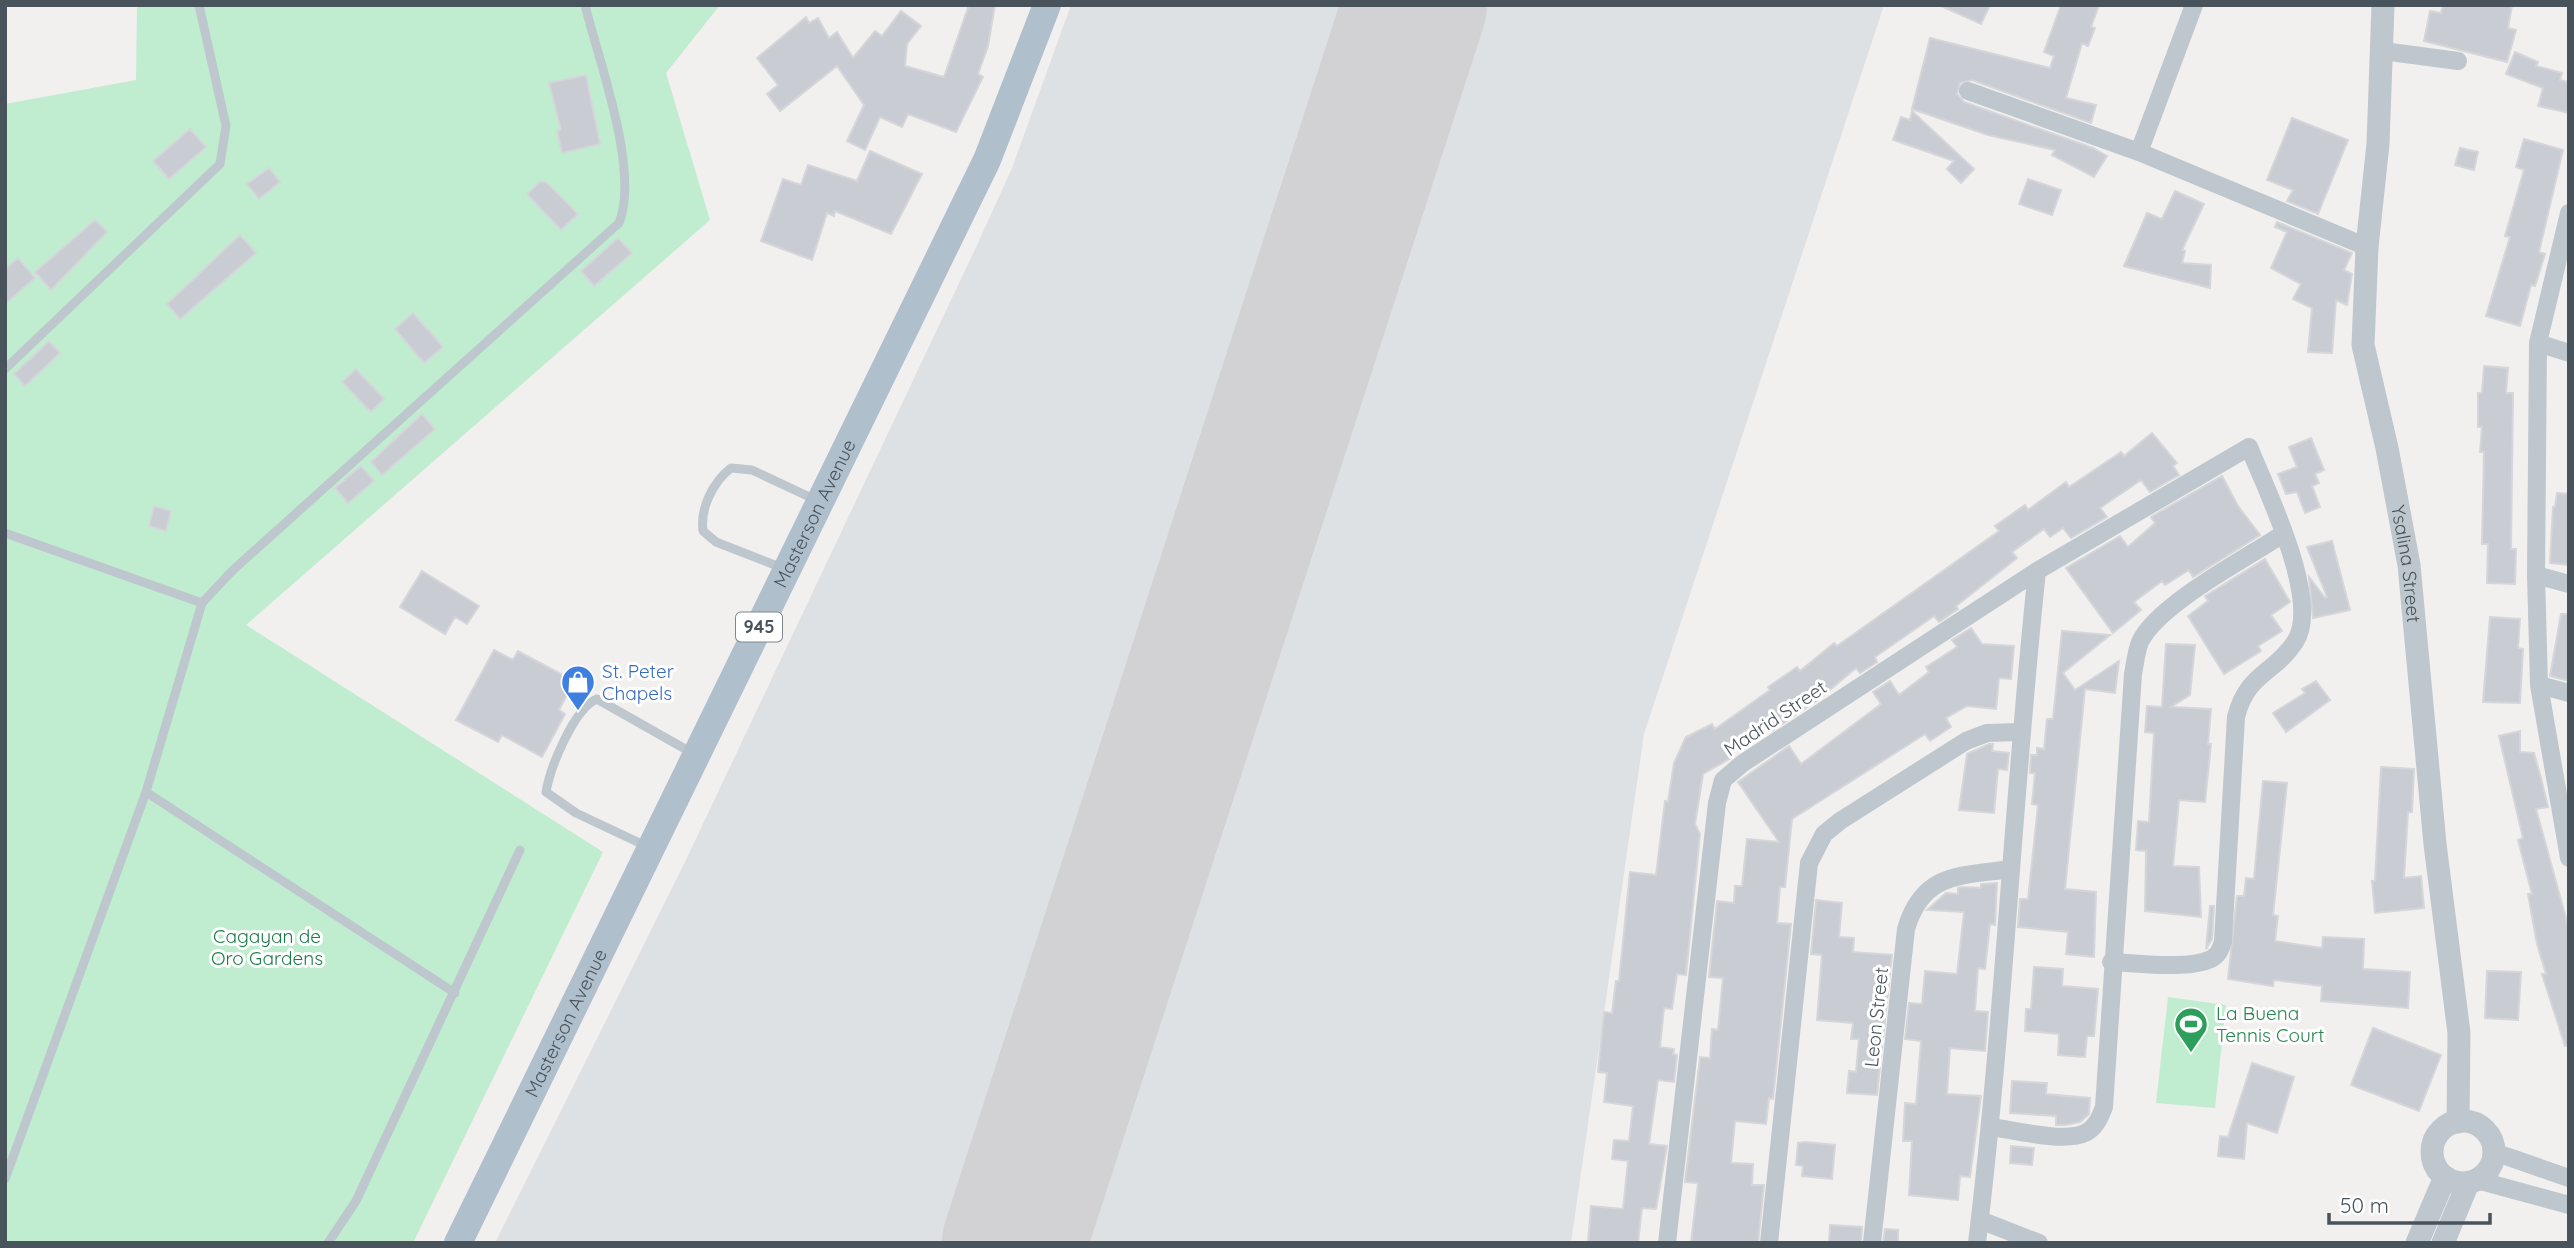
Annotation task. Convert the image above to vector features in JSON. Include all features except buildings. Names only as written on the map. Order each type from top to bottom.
[{"type":"main road","name":"Masterson Avenue","points":[[458,1243],[987,160],[1047,5]]},
{"type":"street","points":[[2139,152],[2194,5]]},
{"type":"street","name":"Ysalina Street","points":[[2383,5],[2378,144],[2367,247],[2363,345],[2409,565],[2435,844],[2459,1033],[2458,1122]]},
{"type":"street","points":[[2383,51],[2458,61]]},
{"type":"street","points":[[1968,91],[2139,152],[2367,247]]},
{"type":"street","points":[[2569,214],[2538,343],[2536,575],[2539,685],[2565,817],[2569,858]]},
{"type":"street","points":[[2538,343],[2569,353]]},
{"type":"street","name":"Madrid Street","points":[[1667,1243],[1717,803],[1723,780],[1743,763],[2037,571],[2249,447],[2283,534]]},
{"type":"street","points":[[1991,1127],[2068,1137],[2086,1133],[2099,1121],[2104,1107],[2111,962],[2133,674],[2140,641],[2163,614],[2180,600],[2283,534],[2302,598],[2303,621],[2295,642],[2241,697],[2236,717],[2223,941],[2220,951],[2211,959],[2189,964],[2111,962]]},
{"type":"street","points":[[1977,1243],[1991,1127],[2020,732],[2037,571]]},
{"type":"street","points":[[2536,575],[2569,584]]},
{"type":"street","points":[[2539,685],[2569,693]]},
{"type":"street","points":[[1769,1243],[1809,863],[1816,844],[1840,821],[1966,741],[1987,733],[2020,732]]},
{"type":"street","name":"Leon Street","points":[[1872,1243],[1906,929],[1913,906],[1936,883],[1960,875],[2011,869]]},
{"type":"street","points":[[2444,1243],[2473,1181],[2491,1165],[2494,1152],[2487,1132],[2479,1125],[2458,1122],[2448,1125],[2434,1140],[2433,1161],[2445,1177],[2455,1182],[2473,1181],[2569,1205]]},
{"type":"street","points":[[2494,1152],[2569,1178]]},
{"type":"street","points":[[2417,1243],[2445,1177]]},
{"type":"street","points":[[1980,1220],[2039,1243]]},
{"type":"lane","points":[[5,369],[220,164],[226,127],[199,5]]},
{"type":"lane","points":[[5,1179],[146,792],[202,603],[243,561],[619,223],[626,206],[626,165],[585,5]]},
{"type":"lane","points":[[787,570],[716,542],[702,531],[701,515],[719,477],[731,468],[752,470],[820,502]]},
{"type":"lane","points":[[5,533],[202,603]]},
{"type":"lane","points":[[651,848],[585,817],[546,792],[548,777],[577,716],[587,703],[597,699],[696,755]]},
{"type":"lane","points":[[146,792],[455,993]]},
{"type":"lane","points":[[328,1243],[356,1201],[520,850]]},
{"type":"shaded area","points":[[1071,5],[1884,5],[1644,734],[1571,1243],[495,1243],[684,864],[978,243],[1012,168]]},
{"type":"green space","name":"Cagayan de Oro Gardens","points":[[137,5],[720,5],[666,73],[710,220],[246,625],[603,852],[413,1243],[5,1243],[5,104],[136,80]]},
{"type":"green space","name":"La Buena Tennis Court","points":[[2168,997],[2226,1005],[2215,1108],[2156,1103]]},
{"type":"runway","points":[[1014,1243],[1415,5]]},
{"type":"place","name":"St. Peter Chapels","points":[[578,712]]},
{"type":"place","name":"La Buena Tennis Court","points":[[2191,1054]]}]
